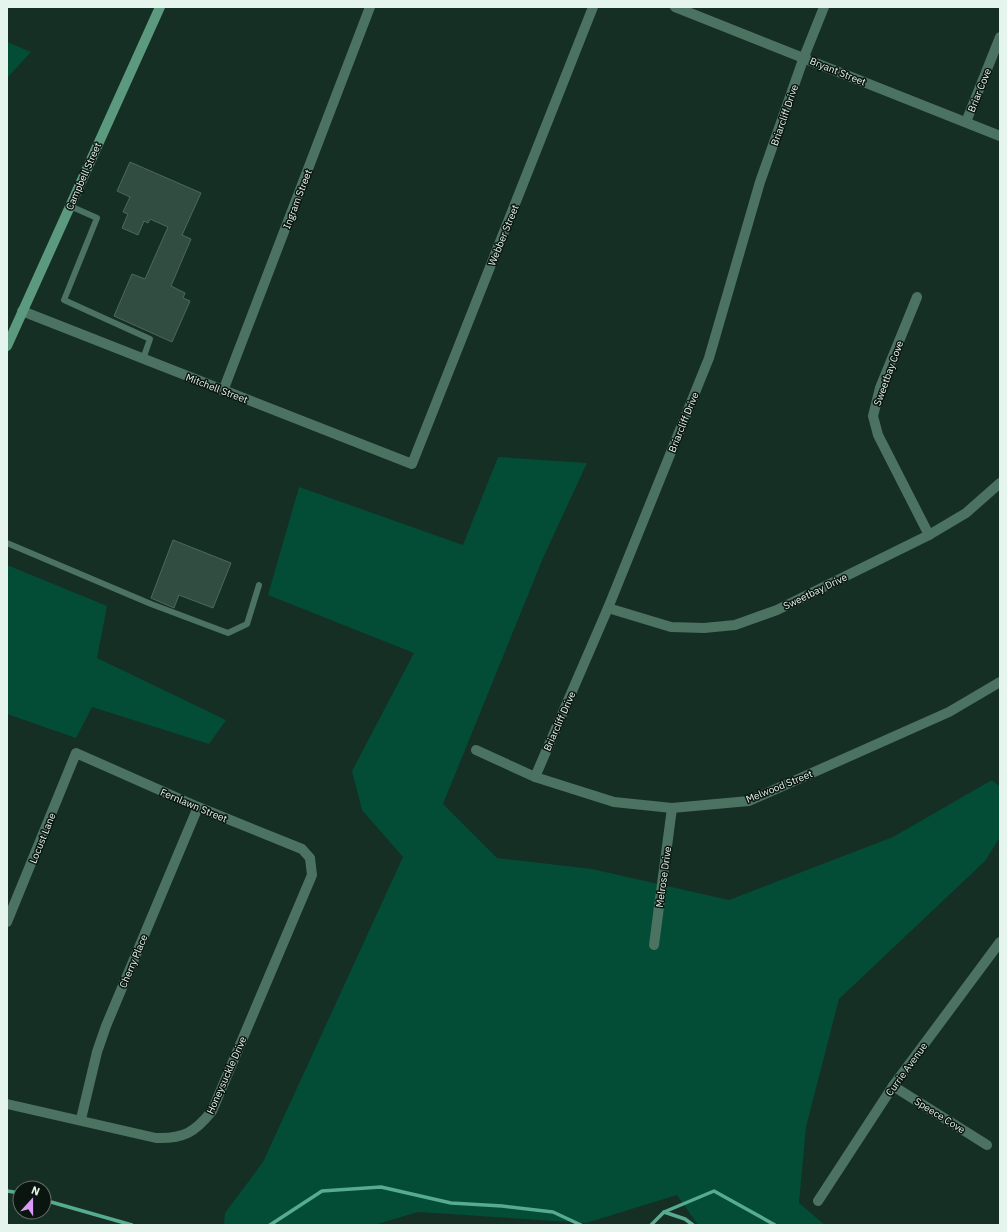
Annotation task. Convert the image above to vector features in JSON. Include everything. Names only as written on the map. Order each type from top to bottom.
[{"type":"main road","name":"Campbell Street","points":[[7,346],[160,7]]},
{"type":"street","name":"Ingram Street","points":[[223,391],[370,7]]},
{"type":"street","name":"Webber Street","points":[[412,464],[593,7]]},
{"type":"street","name":"Bryant Street","points":[[675,7],[1000,136]]},
{"type":"street","name":"Briarcliff Drive","points":[[535,777],[608,608],[709,358],[760,182],[804,57],[824,7]]},
{"type":"street","name":"Briar Cove","points":[[966,122],[1000,36]]},
{"type":"street","name":"Sweetbay Cove","points":[[917,297],[880,388],[873,416],[878,435],[929,535]]},
{"type":"street","name":"Mitchell Street","points":[[22,311],[412,464]]},
{"type":"street","name":"Sweetbay Drive","points":[[608,608],[671,627],[704,628],[735,625],[778,610],[929,535],[966,514],[1000,483]]},
{"type":"street","name":"Melwood Street","points":[[476,750],[535,777],[614,802],[672,808],[749,801],[949,712],[1000,682]]},
{"type":"street","name":"Fernlawn Street","points":[[76,754],[198,807],[302,849],[310,858]]},
{"type":"street","name":"Locust Lane","points":[[7,922],[76,754]]},
{"type":"street","name":"Cherry Place","points":[[81,1120],[97,1052],[106,1026],[198,807]]},
{"type":"street","name":"Melrose Drive","points":[[654,945],[672,808]]},
{"type":"street","name":"Honeysuckle Drive","points":[[7,1104],[156,1138],[172,1139],[189,1134],[201,1125],[212,1111],[312,875],[310,858]]},
{"type":"street","name":"Currie Avenue","points":[[818,1201],[893,1086],[1000,942]]},
{"type":"street","name":"Speece Cove","points":[[893,1086],[988,1145]]},
{"type":"lane","points":[[70,206],[97,218],[64,300],[150,340],[143,359]]},
{"type":"lane","points":[[7,543],[151,604],[228,633],[247,624],[259,585]]},
{"type":"green space","points":[[7,42],[31,52],[7,78]]},
{"type":"green space","points":[[498,457],[587,463],[543,558],[443,804],[497,858],[592,869],[729,900],[893,837],[992,780],[1000,787],[1000,837],[985,861],[839,999],[806,1127],[799,1203],[825,1225],[698,1225],[677,1195],[586,1223],[418,1212],[374,1225],[224,1225],[225,1213],[263,1162],[403,857],[362,810],[352,771],[414,653],[268,595],[299,487],[463,545]]},
{"type":"green space","points":[[7,565],[107,606],[97,658],[226,720],[209,744],[92,707],[76,738],[7,714]]},
{"type":"building","points":[[130,162],[201,193],[182,235],[191,239],[171,286],[185,293],[183,298],[190,301],[172,342],[114,316],[132,274],[145,279],[168,227],[150,219],[148,223],[144,221],[138,235],[122,228],[128,214],[123,212],[130,197],[117,191]]},
{"type":"building","points":[[173,540],[231,563],[213,608],[179,595],[174,608],[151,598]]},
{"type":"waterway","points":[[270,1225],[322,1191],[381,1187],[451,1203],[502,1206],[553,1212],[581,1225]]},
{"type":"waterway","points":[[7,1191],[12,1192]]},
{"type":"waterway","points":[[664,1212],[714,1191],[775,1225]]},
{"type":"waterway","points":[[52,1202],[132,1225]]},
{"type":"waterway","points":[[651,1225],[664,1212],[685,1219],[693,1225]]}]
